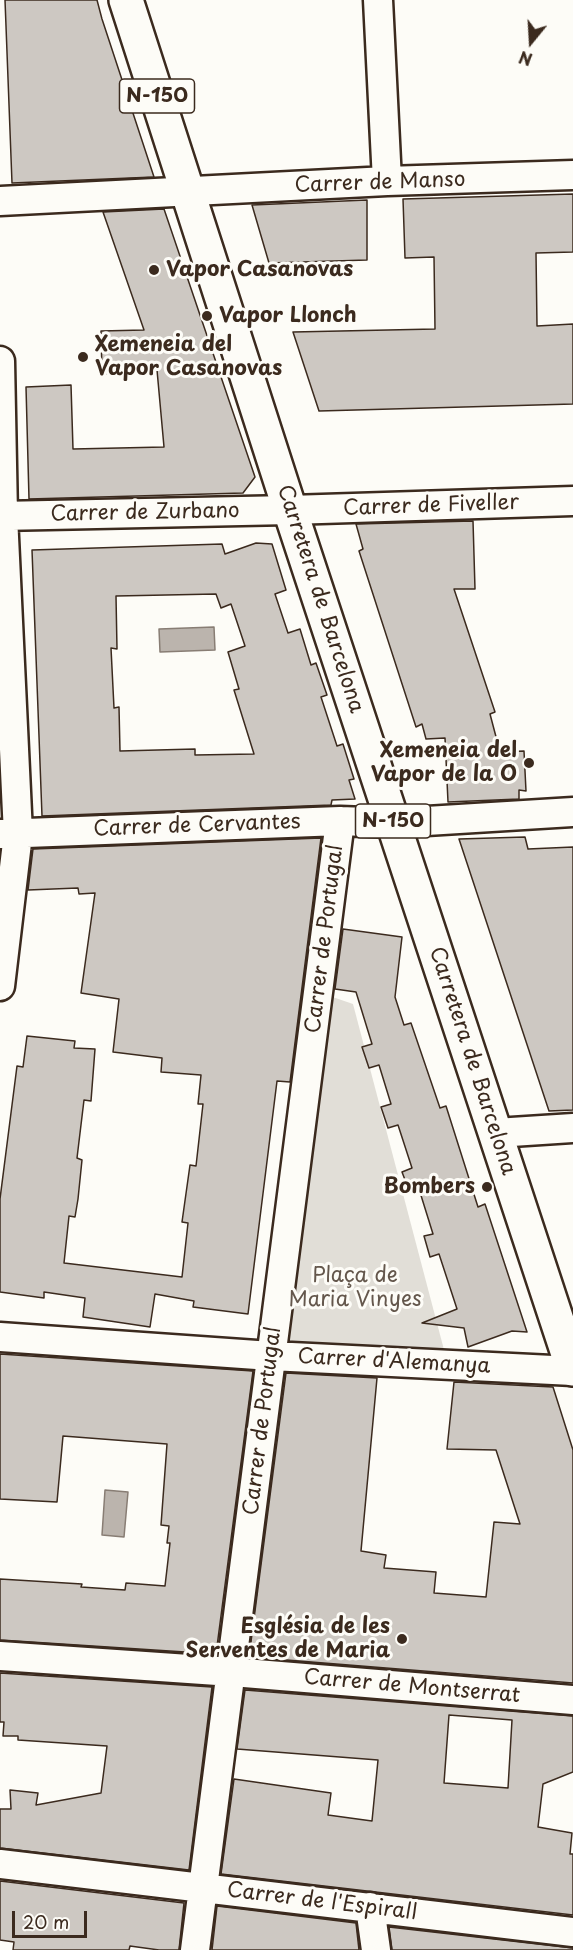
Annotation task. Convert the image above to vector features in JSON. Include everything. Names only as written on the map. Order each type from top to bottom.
[{"type":"main road","name":"Carretera de Barcelona","points":[[126,0],[290,510],[573,1370]]},
{"type":"street","points":[[378,0],[387,182]]},
{"type":"street","name":"Carrer de Manso","points":[[0,201],[387,182],[573,176]]},
{"type":"street","points":[[0,361],[9,834],[0,986]]},
{"type":"street","name":"Carrer de Fiveller","points":[[290,510],[573,501]]},
{"type":"street","name":"Carrer de Zurbano","points":[[2,516],[290,510]]},
{"type":"street","name":"Carrer de Cervantes","points":[[9,834],[340,820],[394,823],[573,812]]},
{"type":"street","name":"Carrer de Portugal","points":[[195,1950],[340,820]]},
{"type":"street","points":[[496,1133],[573,1128]]},
{"type":"street","name":"Carrer d'Alemanya","points":[[0,1337],[271,1356],[573,1370]]},
{"type":"street","name":"Carrer de Montserrat","points":[[0,1656],[232,1672],[573,1700]]},
{"type":"street","name":"Carrer de l'Espirall","points":[[0,1864],[573,1932]]},
{"type":"street","points":[[370,1907],[375,1950]]},
{"type":"green space","name":"Plaça de Maria Vinyes","points":[[318,992],[353,1004],[448,1365],[277,1356]]},
{"type":"shaded area","points":[[214,627],[215,650],[160,652],[159,629]]},
{"type":"shaded area","points":[[105,1490],[128,1492],[124,1537],[102,1535]]},
{"type":"building","points":[[5,0],[97,0],[154,177],[12,183]]},
{"type":"building","points":[[573,194],[573,252],[536,253],[537,326],[573,324],[573,404],[319,411],[293,332],[435,329],[434,257],[405,258],[403,199]]},
{"type":"building","points":[[367,200],[367,260],[269,263],[252,205]]},
{"type":"building","points":[[164,209],[255,477],[243,493],[29,499],[26,387],[71,385],[73,449],[164,447],[157,370],[102,374],[101,331],[144,330],[103,212]]},
{"type":"building","points":[[473,521],[475,589],[454,589],[495,712],[490,714],[500,752],[524,751],[526,791],[519,790],[519,799],[448,802],[445,738],[426,739],[422,724],[416,727],[359,551],[363,549],[356,524]]},
{"type":"building","points":[[256,543],[272,544],[286,590],[275,594],[288,633],[300,629],[311,665],[316,663],[327,695],[321,697],[337,746],[343,744],[354,779],[349,780],[355,799],[332,800],[331,805],[42,816],[32,550],[222,544],[225,554]],"holes":[[[216,594],[221,608],[231,604],[245,646],[228,652],[239,689],[234,690],[254,754],[195,755],[195,749],[120,751],[119,707],[114,708],[111,648],[117,649],[116,596]]]},
{"type":"building","points":[[525,837],[528,849],[573,847],[573,1110],[549,1111],[459,839]]},
{"type":"building","points":[[321,838],[290,1082],[277,1081],[248,1314],[193,1307],[194,1301],[155,1294],[150,1327],[83,1317],[85,1298],[44,1292],[44,1298],[0,1292],[0,1199],[17,1066],[23,1067],[27,1036],[75,1041],[74,1048],[95,1049],[91,1101],[84,1100],[77,1158],[82,1160],[78,1199],[75,1217],[69,1216],[64,1263],[182,1277],[188,1223],[182,1222],[190,1165],[196,1166],[203,1104],[198,1104],[201,1075],[161,1072],[162,1058],[113,1052],[119,999],[81,993],[95,893],[79,894],[78,888],[28,890],[33,849]]},
{"type":"building","points":[[343,929],[402,937],[395,997],[404,1025],[411,1023],[440,1108],[446,1106],[478,1207],[485,1204],[527,1332],[512,1331],[468,1347],[464,1328],[422,1323],[457,1309],[439,1254],[430,1257],[424,1236],[433,1234],[419,1189],[410,1193],[402,1172],[412,1168],[398,1125],[388,1128],[381,1107],[391,1104],[379,1065],[369,1068],[362,1047],[372,1044],[356,992],[335,989]]},
{"type":"building","points":[[0,1354],[253,1371],[216,1654],[0,1640],[0,1579],[82,1584],[81,1587],[125,1590],[126,1583],[165,1586],[170,1543],[167,1543],[169,1526],[161,1525],[167,1444],[63,1436],[57,1502],[0,1499]]},
{"type":"building","points":[[286,1373],[377,1378],[361,1551],[386,1555],[384,1568],[436,1572],[434,1593],[486,1597],[494,1522],[520,1524],[496,1450],[447,1449],[454,1382],[553,1387],[573,1450],[573,1683],[249,1657]]},
{"type":"building","points":[[0,1673],[212,1687],[189,1870],[0,1848],[0,1809],[11,1809],[10,1790],[38,1793],[36,1805],[101,1793],[107,1746],[18,1740],[18,1736],[3,1736],[4,1722],[0,1722]]},
{"type":"building","points":[[245,1690],[573,1716],[573,1772],[543,1784],[538,1827],[572,1833],[570,1854],[573,1854],[573,1915],[221,1874],[234,1779],[331,1793],[328,1815],[372,1821],[378,1760],[237,1749]],"holes":[[[449,1715],[512,1720],[508,1788],[444,1783]]]},
{"type":"building","points":[[0,1881],[184,1903],[179,1950],[130,1946],[129,1950],[13,1950],[14,1942],[0,1940]]},
{"type":"building","points":[[217,1906],[356,1923],[359,1950],[212,1950]]},
{"type":"building","points":[[389,1927],[573,1948],[573,1950],[392,1950]]},
{"type":"place","name":"Vapor Casanovas","points":[[154,270]]},
{"type":"place","name":"Vapor Llonch","points":[[207,316]]},
{"type":"place","name":"Xemeneia del Vapor Casanovas","points":[[83,357]]},
{"type":"place","name":"Xemeneia del Vapor de la O","points":[[529,763]]},
{"type":"place","name":"Bombers","points":[[487,1187]]},
{"type":"place","name":"Església de les Serventes de Maria","points":[[402,1639]]}]
